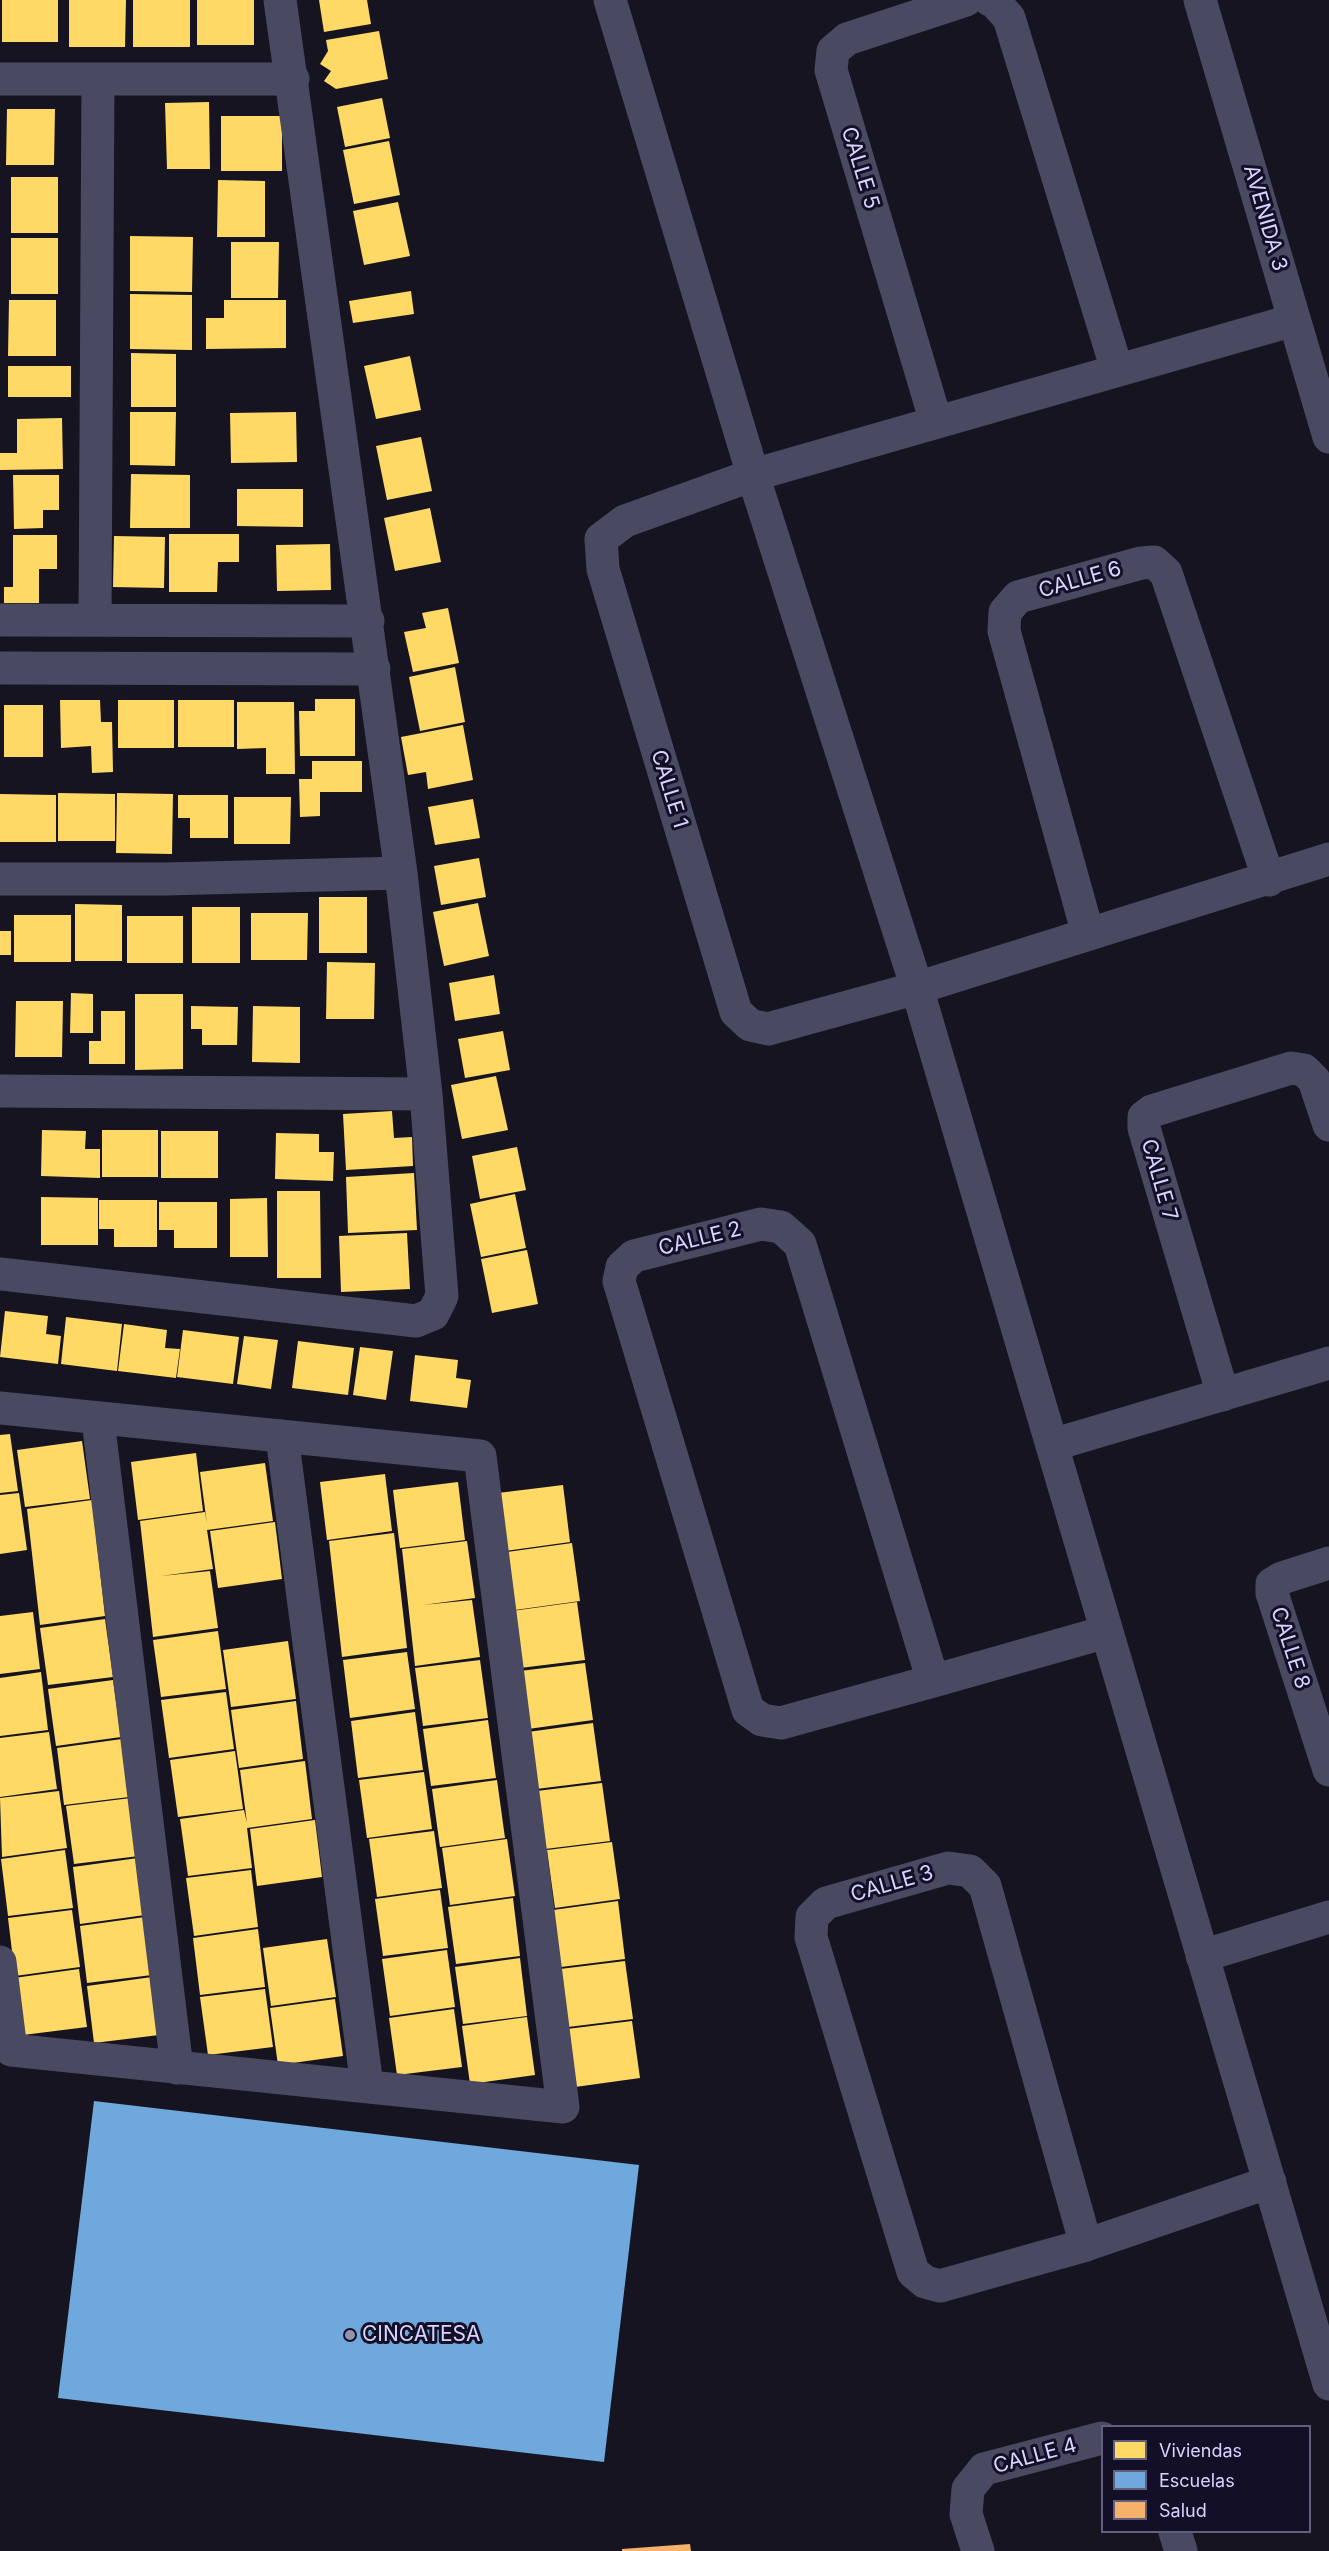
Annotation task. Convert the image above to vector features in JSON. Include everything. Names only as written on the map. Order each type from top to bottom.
[{"type":"street","points":[[0,1274],[416,1321],[433,1314],[442,1296],[426,1094],[401,873],[293,79],[280,0]]},
{"type":"street","points":[[610,0],[753,475],[917,988],[1329,2384]]},
{"type":"street","name":"CALLE 5","points":[[936,422],[831,70],[833,51],[847,39],[966,0]]},
{"type":"street","points":[[990,0],[994,1],[1009,18],[1117,370]]},
{"type":"street","name":"AVENIDA 3","points":[[1200,0],[1329,437]]},
{"type":"street","points":[[0,79],[293,79]]},
{"type":"street","points":[[95,619],[98,79]]},
{"type":"street","points":[[753,475],[1294,320]]},
{"type":"street","name":"CALLE 1","points":[[753,475],[625,521],[601,539],[603,569],[736,1012],[750,1025],[768,1029],[917,988]]},
{"type":"street","name":"CALLE 6","points":[[1088,934],[1004,631],[1005,612],[1018,597],[1141,562],[1154,562],[1166,573],[1269,880]]},
{"type":"street","points":[[0,620],[368,621]]},
{"type":"street","points":[[0,668],[374,669]]},
{"type":"street","points":[[917,988],[1269,880],[1329,859]]},
{"type":"street","points":[[0,879],[166,879],[401,873]]},
{"type":"street","name":"CALLE 7","points":[[1222,1395],[1144,1128],[1144,1117],[1152,1111],[1291,1068],[1304,1070],[1314,1080],[1329,1125]]},
{"type":"street","points":[[0,1091],[426,1094]]},
{"type":"street","name":"CALLE 2","points":[[760,1224],[782,1227],[800,1244],[933,1681],[781,1723],[762,1720],[748,1710],[619,1281],[622,1267],[634,1256],[760,1224]]},
{"type":"street","points":[[1052,1445],[1329,1363]]},
{"type":"street","points":[[0,1408],[98,1420],[480,1456],[563,2107],[11,2050],[0,1962]]},
{"type":"street","points":[[98,1420],[177,2068]]},
{"type":"street","points":[[282,1436],[367,2086]]},
{"type":"street","name":"CALLE 8","points":[[1329,1563],[1281,1578],[1272,1584],[1272,1593],[1329,1770]]},
{"type":"street","points":[[933,1681],[1106,1632]]},
{"type":"street","name":"CALLE 3","points":[[948,1868],[970,1871],[985,1886],[1086,2245],[940,2286],[925,2282],[913,2272],[812,1937],[812,1917],[826,1903],[948,1868]]},
{"type":"street","points":[[1202,1956],[1329,1917]]},
{"type":"street","points":[[1086,2245],[1270,2182]]},
{"type":"street","name":"CALLE 4","points":[[978,2551],[966,2514],[968,2489],[984,2469],[1101,2438]]},
{"type":"street","points":[[1174,2533],[1181,2551]]},
{"type":"building: Viviendas","points":[[2,0],[58,0],[58,42],[2,42]]},
{"type":"building: Viviendas","points":[[69,0],[126,0],[125,47],[69,47]]},
{"type":"building: Viviendas","points":[[133,0],[190,0],[190,47],[133,47]]},
{"type":"building: Viviendas","points":[[197,0],[254,0],[254,45],[197,45]]},
{"type":"building: Viviendas","points":[[319,0],[367,0],[371,24],[324,32]]},
{"type":"building: Viviendas","points":[[379,31],[388,79],[336,89],[324,81],[331,71],[320,64],[328,51],[326,40]]},
{"type":"building: Viviendas","points":[[382,98],[390,138],[345,147],[337,107]]},
{"type":"building: Viviendas","points":[[209,102],[210,169],[167,169],[165,103]]},
{"type":"building: Viviendas","points":[[7,109],[55,109],[54,165],[6,165]]},
{"type":"building: Viviendas","points":[[221,116],[282,116],[282,171],[221,171]]},
{"type":"building: Viviendas","points":[[389,141],[400,195],[354,204],[343,150]]},
{"type":"building: Viviendas","points":[[11,177],[58,177],[58,233],[11,233]]},
{"type":"building: Viviendas","points":[[218,180],[265,181],[265,237],[217,237]]},
{"type":"building: Viviendas","points":[[398,202],[410,256],[364,265],[353,211]]},
{"type":"building: Viviendas","points":[[130,236],[193,237],[192,292],[130,291]]},
{"type":"building: Viviendas","points":[[11,238],[58,238],[58,294],[11,294]]},
{"type":"building: Viviendas","points":[[231,242],[279,242],[278,298],[231,298]]},
{"type":"building: Viviendas","points":[[411,291],[414,314],[353,323],[349,301]]},
{"type":"building: Viviendas","points":[[130,294],[192,295],[192,350],[130,349]]},
{"type":"building: Viviendas","points":[[9,300],[56,300],[56,356],[8,356]]},
{"type":"building: Viviendas","points":[[224,300],[286,300],[286,348],[206,349],[206,318],[224,318]]},
{"type":"building: Viviendas","points":[[131,353],[176,354],[176,407],[131,407]]},
{"type":"building: Viviendas","points":[[410,356],[421,410],[376,419],[364,366]]},
{"type":"building: Viviendas","points":[[8,366],[71,366],[71,397],[8,397]]},
{"type":"building: Viviendas","points":[[130,412],[176,412],[175,466],[130,465]]},
{"type":"building: Viviendas","points":[[296,412],[297,462],[231,463],[230,413]]},
{"type":"building: Viviendas","points":[[62,418],[63,469],[0,470],[0,453],[17,453],[17,419]]},
{"type":"building: Viviendas","points":[[421,437],[432,491],[387,500],[376,446]]},
{"type":"building: Viviendas","points":[[131,474],[190,475],[190,528],[130,528]]},
{"type":"building: Viviendas","points":[[13,475],[59,475],[59,510],[43,510],[43,528],[14,529]]},
{"type":"building: Viviendas","points":[[237,489],[303,489],[303,527],[237,526]]},
{"type":"building: Viviendas","points":[[430,508],[441,562],[395,571],[384,518]]},
{"type":"building: Viviendas","points":[[169,534],[239,534],[239,562],[218,562],[217,592],[169,592]]},
{"type":"building: Viviendas","points":[[13,535],[57,535],[57,569],[39,569],[39,603],[4,603],[4,587],[13,587]]},
{"type":"building: Viviendas","points":[[114,536],[165,537],[164,588],[113,587]]},
{"type":"building: Viviendas","points":[[330,544],[331,590],[277,591],[276,545]]},
{"type":"building: Viviendas","points":[[448,608],[459,663],[413,672],[404,632],[426,628],[422,613]]},
{"type":"building: Viviendas","points":[[455,667],[465,722],[420,731],[409,677]]},
{"type":"building: Viviendas","points":[[315,699],[355,699],[355,756],[300,756],[299,711],[315,711]]},
{"type":"building: Viviendas","points":[[60,700],[100,700],[101,722],[112,722],[113,772],[92,773],[91,746],[61,748]]},
{"type":"building: Viviendas","points":[[118,700],[174,700],[174,748],[118,748]]},
{"type":"building: Viviendas","points":[[178,700],[234,700],[234,747],[178,747]]},
{"type":"building: Viviendas","points":[[237,702],[294,702],[295,774],[266,774],[266,748],[237,749]]},
{"type":"building: Viviendas","points":[[4,705],[43,705],[43,757],[4,757]]},
{"type":"building: Viviendas","points":[[463,725],[473,780],[428,789],[426,772],[408,775],[401,737]]},
{"type":"building: Viviendas","points":[[312,761],[362,761],[362,792],[320,792],[320,816],[300,817],[299,779],[312,779]]},
{"type":"building: Viviendas","points":[[58,793],[115,794],[115,841],[58,841]]},
{"type":"building: Viviendas","points":[[117,793],[173,794],[172,854],[116,853]]},
{"type":"building: Viviendas","points":[[0,794],[56,795],[56,842],[0,842]]},
{"type":"building: Viviendas","points":[[178,795],[228,795],[228,838],[190,838],[190,818],[178,818]]},
{"type":"building: Viviendas","points":[[234,797],[291,797],[290,844],[234,844]]},
{"type":"building: Viviendas","points":[[473,799],[480,838],[435,845],[428,807]]},
{"type":"building: Viviendas","points":[[479,858],[486,897],[441,905],[434,866]]},
{"type":"building: Viviendas","points":[[319,897],[367,897],[367,953],[319,953]]},
{"type":"building: Viviendas","points":[[478,903],[489,956],[444,966],[433,912]]},
{"type":"building: Viviendas","points":[[75,904],[122,905],[122,961],[75,961]]},
{"type":"building: Viviendas","points":[[192,907],[240,907],[240,963],[192,963]]},
{"type":"building: Viviendas","points":[[251,913],[308,913],[307,960],[251,960]]},
{"type":"building: Viviendas","points":[[14,915],[71,915],[71,962],[14,962]]},
{"type":"building: Viviendas","points":[[127,916],[183,916],[183,963],[127,963]]},
{"type":"building: Viviendas","points":[[0,931],[11,931],[11,955],[0,955]]},
{"type":"building: Viviendas","points":[[327,962],[375,963],[374,1019],[326,1019]]},
{"type":"building: Viviendas","points":[[494,975],[500,1014],[455,1021],[449,983]]},
{"type":"building: Viviendas","points":[[71,993],[93,994],[93,1033],[70,1033]]},
{"type":"building: Viviendas","points":[[135,994],[183,994],[183,1069],[135,1070]]},
{"type":"building: Viviendas","points":[[16,1001],[63,1001],[62,1057],[15,1057]]},
{"type":"building: Viviendas","points":[[191,1006],[238,1007],[237,1045],[202,1045],[202,1029],[191,1029]]},
{"type":"building: Viviendas","points":[[253,1006],[300,1007],[300,1063],[252,1062]]},
{"type":"building: Viviendas","points":[[101,1011],[125,1011],[125,1064],[89,1064],[89,1041],[101,1041]]},
{"type":"building: Viviendas","points":[[503,1031],[510,1070],[465,1078],[458,1039]]},
{"type":"building: Viviendas","points":[[496,1076],[508,1130],[462,1139],[451,1085]]},
{"type":"building: Viviendas","points":[[392,1111],[394,1138],[412,1137],[413,1166],[346,1170],[343,1114]]},
{"type":"building: Viviendas","points":[[42,1130],[86,1131],[85,1149],[100,1149],[100,1178],[41,1176]]},
{"type":"building: Viviendas","points":[[102,1130],[158,1130],[158,1177],[102,1177]]},
{"type":"building: Viviendas","points":[[161,1131],[218,1131],[218,1178],[161,1178]]},
{"type":"building: Viviendas","points":[[276,1133],[319,1134],[319,1152],[334,1152],[333,1181],[275,1179]]},
{"type":"building: Viviendas","points":[[517,1147],[526,1190],[480,1199],[472,1156]]},
{"type":"building: Viviendas","points":[[414,1173],[417,1230],[348,1233],[346,1177]]},
{"type":"building: Viviendas","points":[[277,1191],[320,1191],[321,1278],[277,1278]]},
{"type":"building: Viviendas","points":[[515,1194],[526,1248],[481,1257],[470,1204]]},
{"type":"building: Viviendas","points":[[41,1197],[98,1198],[98,1245],[41,1245]]},
{"type":"building: Viviendas","points":[[267,1198],[268,1257],[230,1257],[230,1199]]},
{"type":"building: Viviendas","points":[[99,1200],[157,1200],[157,1247],[114,1247],[114,1229],[99,1229]]},
{"type":"building: Viviendas","points":[[159,1202],[217,1202],[217,1248],[174,1248],[174,1230],[159,1230]]},
{"type":"building: Viviendas","points":[[407,1233],[410,1289],[341,1292],[339,1236]]},
{"type":"building: Viviendas","points":[[527,1250],[538,1304],[492,1313],[481,1259]]},
{"type":"building: Viviendas","points":[[5,1311],[48,1316],[46,1334],[61,1336],[58,1364],[0,1357]]},
{"type":"building: Viviendas","points":[[66,1317],[122,1324],[117,1371],[61,1364]]},
{"type":"building: Viviendas","points":[[124,1324],[167,1330],[165,1348],[180,1349],[176,1378],[118,1371]]},
{"type":"building: Viviendas","points":[[183,1330],[239,1337],[233,1384],[177,1377]]},
{"type":"building: Viviendas","points":[[244,1336],[278,1340],[271,1389],[237,1384]]},
{"type":"building: Viviendas","points":[[298,1341],[354,1348],[348,1395],[292,1388]]},
{"type":"building: Viviendas","points":[[360,1347],[393,1351],[386,1400],[353,1395]]},
{"type":"building: Viviendas","points":[[415,1355],[458,1360],[456,1378],[471,1380],[467,1408],[410,1401]]},
{"type":"building: Viviendas","points":[[10,1434],[18,1491],[0,1493],[0,1435]]},
{"type":"building: Viviendas","points":[[82,1441],[90,1499],[25,1507],[17,1450]]},
{"type":"building: Viviendas","points":[[196,1453],[203,1511],[138,1520],[131,1462]]},
{"type":"building: Viviendas","points":[[265,1463],[273,1521],[207,1530],[213,1569],[161,1576],[210,1571],[218,1628],[153,1637],[140,1521],[205,1512],[207,1524],[200,1472]]},
{"type":"building: Viviendas","points":[[385,1474],[392,1531],[327,1540],[320,1482]]},
{"type":"building: Viviendas","points":[[458,1482],[465,1540],[400,1548],[393,1490]]},
{"type":"building: Viviendas","points":[[563,1485],[570,1542],[505,1551],[498,1493]]},
{"type":"building: Viviendas","points":[[19,1493],[27,1550],[0,1554],[0,1495]]},
{"type":"building: Viviendas","points":[[92,1500],[105,1616],[40,1625],[27,1509]]},
{"type":"building: Viviendas","points":[[275,1522],[282,1579],[218,1588],[210,1531]]},
{"type":"building: Viviendas","points":[[394,1533],[407,1648],[342,1657],[329,1541]]},
{"type":"building: Viviendas","points":[[467,1541],[475,1598],[423,1605],[472,1600],[480,1657],[415,1666],[402,1549]]},
{"type":"building: Viviendas","points":[[572,1543],[580,1601],[515,1610],[507,1552]]},
{"type":"building: Viviendas","points":[[577,1602],[585,1660],[520,1668],[512,1611]]},
{"type":"building: Viviendas","points":[[33,1612],[40,1669],[0,1674],[0,1616]]},
{"type":"building: Viviendas","points":[[105,1619],[113,1677],[48,1685],[40,1628]]},
{"type":"building: Viviendas","points":[[218,1631],[226,1689],[161,1697],[153,1640]]},
{"type":"building: Viviendas","points":[[288,1641],[296,1699],[231,1707],[223,1650]]},
{"type":"building: Viviendas","points":[[407,1652],[415,1709],[350,1718],[343,1660]]},
{"type":"building: Viviendas","points":[[480,1660],[488,1718],[423,1726],[415,1668]]},
{"type":"building: Viviendas","points":[[585,1663],[593,1720],[528,1729],[520,1671]]},
{"type":"building: Viviendas","points":[[41,1672],[48,1730],[0,1736],[0,1678]]},
{"type":"building: Viviendas","points":[[113,1680],[121,1737],[56,1746],[48,1689]]},
{"type":"building: Viviendas","points":[[226,1692],[234,1749],[169,1758],[161,1700]]},
{"type":"building: Viviendas","points":[[296,1701],[303,1759],[239,1768],[231,1710]]},
{"type":"building: Viviendas","points":[[415,1712],[423,1770],[358,1778],[351,1721]]},
{"type":"building: Viviendas","points":[[488,1720],[496,1778],[431,1786],[423,1729]]},
{"type":"building: Viviendas","points":[[593,1723],[601,1781],[536,1789],[528,1732]]},
{"type":"building: Viviendas","points":[[49,1732],[57,1789],[0,1797],[0,1738]]},
{"type":"building: Viviendas","points":[[122,1739],[129,1797],[64,1805],[57,1748]]},
{"type":"building: Viviendas","points":[[235,1751],[243,1809],[178,1817],[170,1760]]},
{"type":"building: Viviendas","points":[[305,1761],[312,1819],[247,1828],[252,1868],[188,1876],[180,1819],[244,1810],[247,1823],[240,1770]]},
{"type":"building: Viviendas","points":[[424,1772],[432,1829],[367,1838],[359,1780]]},
{"type":"building: Viviendas","points":[[497,1780],[505,1838],[440,1847],[432,1789]]},
{"type":"building: Viviendas","points":[[602,1783],[610,1841],[545,1849],[537,1791]]},
{"type":"building: Viviendas","points":[[59,1791],[67,1848],[2,1857],[0,1798]]},
{"type":"building: Viviendas","points":[[131,1798],[139,1856],[74,1864],[66,1806]]},
{"type":"building: Viviendas","points":[[315,1820],[322,1877],[257,1886],[250,1829]]},
{"type":"building: Viviendas","points":[[434,1831],[442,1888],[377,1897],[369,1839]]},
{"type":"building: Viviendas","points":[[507,1839],[515,1896],[450,1905],[442,1848]]},
{"type":"building: Viviendas","points":[[612,1842],[620,1899],[555,1908],[547,1850]]},
{"type":"building: Viviendas","points":[[65,1850],[73,1908],[8,1916],[1,1859]]},
{"type":"building: Viviendas","points":[[138,1858],[145,1915],[80,1924],[73,1867]]},
{"type":"building: Viviendas","points":[[251,1870],[258,1927],[194,1936],[186,1878]]},
{"type":"building: Viviendas","points":[[440,1890],[448,1948],[383,1956],[375,1899]]},
{"type":"building: Viviendas","points":[[513,1898],[520,1956],[456,1964],[448,1907]]},
{"type":"building: Viviendas","points":[[618,1901],[625,1959],[561,1967],[553,1910]]},
{"type":"building: Viviendas","points":[[72,1910],[80,1967],[15,1976],[8,1918]]},
{"type":"building: Viviendas","points":[[145,1917],[152,1975],[87,1983],[80,1926]]},
{"type":"building: Viviendas","points":[[258,1929],[265,1987],[200,1995],[193,1938]]},
{"type":"building: Viviendas","points":[[327,1939],[336,1997],[271,2006],[263,1948]]},
{"type":"building: Viviendas","points":[[447,1950],[455,2007],[390,2016],[382,1959]]},
{"type":"building: Viviendas","points":[[520,1958],[527,2016],[463,2024],[455,1967]]},
{"type":"building: Viviendas","points":[[625,1961],[633,2019],[568,2027],[560,1969]]},
{"type":"building: Viviendas","points":[[79,1969],[87,2027],[23,2035],[14,1978]]},
{"type":"building: Viviendas","points":[[152,1977],[159,2035],[94,2043],[87,1986]]},
{"type":"building: Viviendas","points":[[265,1989],[273,2047],[208,2055],[200,1997]]},
{"type":"building: Viviendas","points":[[335,1999],[343,2056],[278,2065],[270,2008]]},
{"type":"building: Viviendas","points":[[454,2009],[462,2067],[397,2075],[389,2018]]},
{"type":"building: Viviendas","points":[[527,2017],[535,2075],[470,2084],[462,2026]]},
{"type":"building: Viviendas","points":[[632,2021],[640,2078],[575,2087],[567,2029]]},
{"type":"building: Escuelas","points":[[94,2101],[639,2165],[604,2462],[58,2398]]},
{"type":"building: Salud","points":[[690,2544],[691,2551],[622,2551],[622,2549]]},
{"type":"place","name":"CINCATESA","points":[[350,2335]]}]
